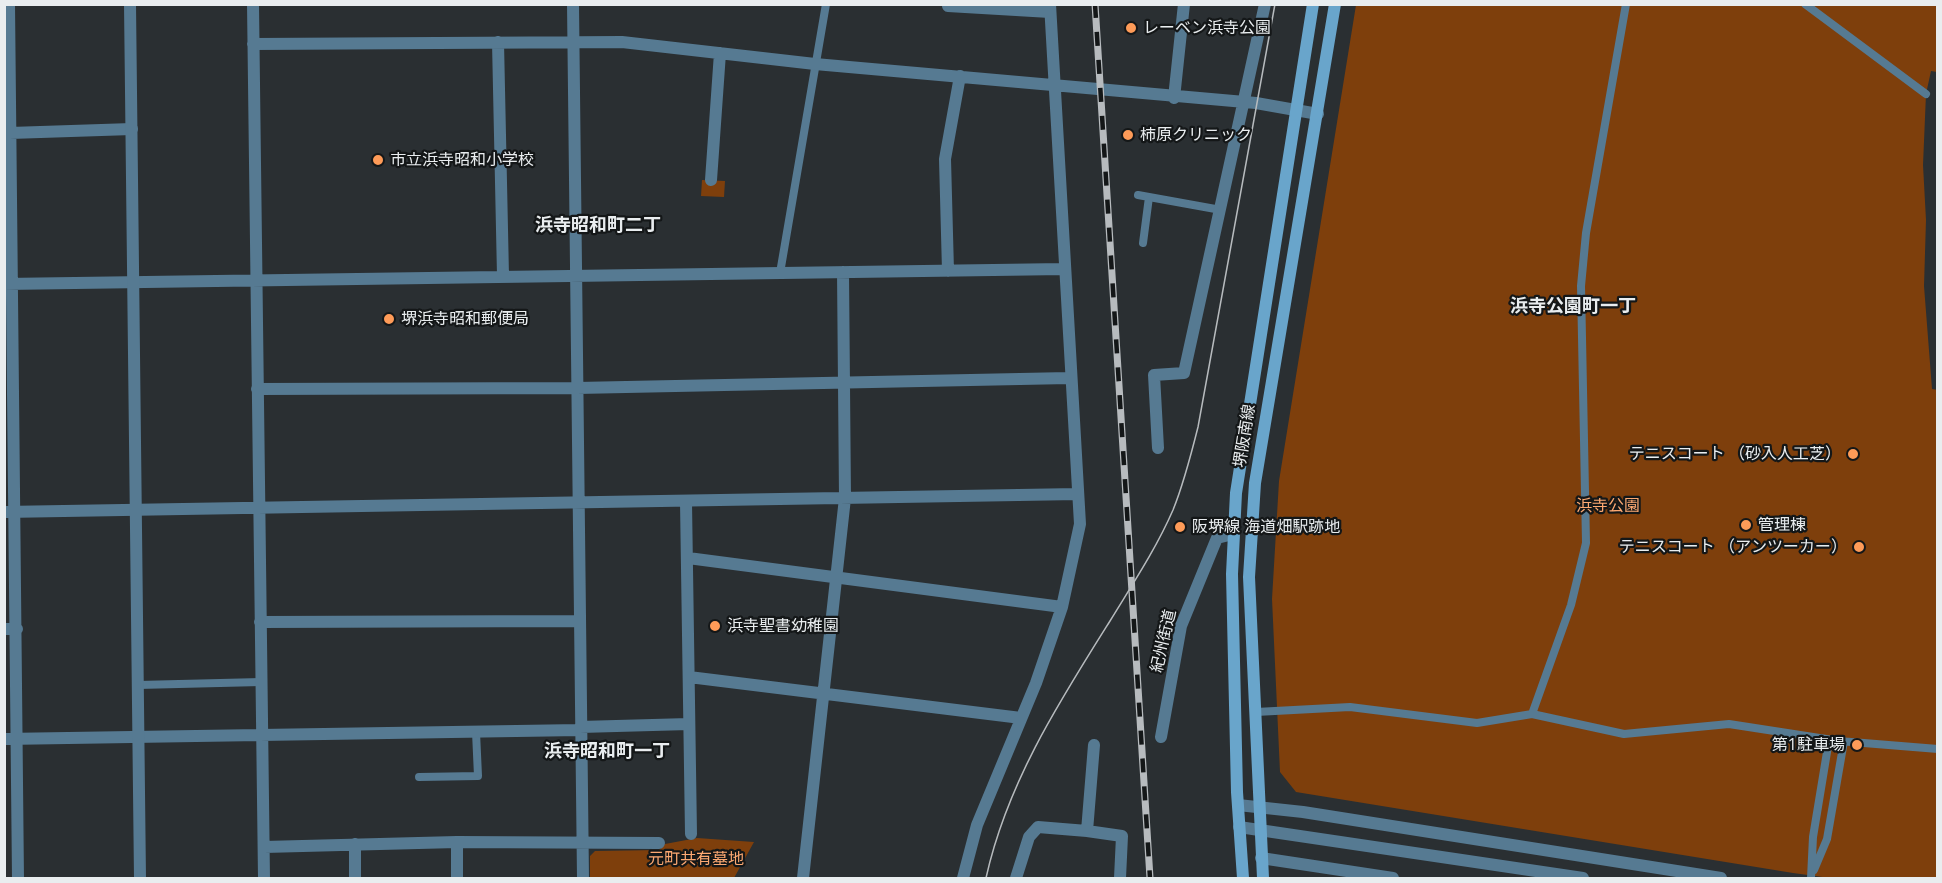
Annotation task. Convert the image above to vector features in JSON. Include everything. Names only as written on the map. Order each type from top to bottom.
[{"type":"main road","name":"堺阪南線","points":[[1243,879],[1238,805],[1233,534],[1241,452],[1283,182],[1298,110],[1313,4]]},
{"type":"main road","name":"堺阪南線","points":[[1263,879],[1249,578],[1255,483],[1335,4]]},
{"type":"street","points":[[9,4],[10,133],[7,187],[11,629],[18,739],[11,851],[18,879]]},
{"type":"street","points":[[130,4],[140,879]]},
{"type":"street","points":[[253,4],[264,879]]},
{"type":"street","points":[[573,4],[583,879]]},
{"type":"street","points":[[1174,98],[1184,4]]},
{"type":"street","points":[[1158,448],[1154,375],[1184,373],[1265,4]]},
{"type":"street","points":[[948,6],[1050,8],[1069,378],[1080,524],[1062,607],[1036,683],[977,825],[963,879]]},
{"type":"street","points":[[498,42],[503,276]]},
{"type":"street","points":[[253,44],[622,42],[815,64],[1053,84],[1174,98],[1245,102],[1318,114]]},
{"type":"street","points":[[711,180],[720,53]]},
{"type":"street","points":[[948,271],[945,159],[960,76]]},
{"type":"street","points":[[10,133],[132,129]]},
{"type":"street","points":[[8,284],[1064,269]]},
{"type":"street","points":[[802,879],[845,498],[843,273]]},
{"type":"street","points":[[257,389],[577,388],[1069,378]]},
{"type":"street","points":[[10,512],[1078,494]]},
{"type":"street","points":[[686,502],[691,834]]},
{"type":"street","name":"紀州街道","points":[[1161,737],[1181,626],[1217,538],[1233,534]]},
{"type":"street","points":[[688,558],[1062,607]]},
{"type":"street","points":[[260,622],[579,621]]},
{"type":"street","points":[[688,677],[1021,718]]},
{"type":"street","points":[[4,739],[262,737],[689,724]]},
{"type":"street","points":[[1087,831],[1094,745]]},
{"type":"street","points":[[1238,805],[1259,806],[1721,879]]},
{"type":"street","points":[[1016,879],[1029,837],[1038,826],[1122,836],[1120,879]]},
{"type":"street","points":[[1239,827],[1583,879]]},
{"type":"street","points":[[264,847],[457,842],[659,843]]},
{"type":"street","points":[[456,879],[457,842]]},
{"type":"street","points":[[355,844],[355,879]]},
{"type":"street","points":[[1261,858],[1393,879]]},
{"type":"lane","points":[[780,273],[826,4]]},
{"type":"lane","points":[[1532,714],[1571,605],[1586,543],[1581,286],[1586,233],[1626,4]]},
{"type":"lane","points":[[1804,4],[1926,94]]},
{"type":"lane","points":[[1138,195],[1221,210]]},
{"type":"lane","points":[[1143,243],[1149,197]]},
{"type":"lane","points":[[138,685],[261,682]]},
{"type":"lane","points":[[1256,712],[1350,707],[1477,723],[1532,714],[1624,734],[1729,724],[1829,740],[1938,749]]},
{"type":"lane","points":[[419,777],[478,776],[476,732]]},
{"type":"lane","points":[[1811,877],[1813,837],[1829,740]]},
{"type":"lane","points":[[1811,877],[1827,839],[1844,741]]},
{"type":"green space","name":"浜寺公園","points":[[1356,5],[1937,5],[1937,72],[1931,71],[1926,94],[1923,165],[1926,220],[1924,286],[1932,389],[1938,390],[1937,878],[1830,878],[1793,873],[1296,792],[1280,772],[1272,599],[1279,481]]},
{"type":"green space","points":[[702,180],[725,181],[724,197],[701,196]]},
{"type":"green space","name":"元町共有墓地","points":[[697,838],[754,842],[734,878],[590,878],[590,856],[595,851],[659,850],[665,844]]},
{"type":"tram line","points":[[986,878],[1007,809],[1037,744],[1151,553],[1181,490],[1198,427],[1275,4]]},
{"type":"railway","points":[[1095,4],[1150,878]]},
{"type":"place","name":"レーベン浜寺公園","points":[[1131,28]]},
{"type":"place","name":"柿原クリニック","points":[[1128,135]]},
{"type":"place","name":"市立浜寺昭和小学校","points":[[378,160]]},
{"type":"place","name":"堺浜寺昭和郵便局","points":[[389,319]]},
{"type":"place","name":"テニスコート （砂入人工芝）","points":[[1853,454]]},
{"type":"place","name":"管理棟","points":[[1746,525]]},
{"type":"place","name":"阪堺線 海道畑駅跡地","points":[[1180,527]]},
{"type":"place","name":"テニスコート （アンツーカー）","points":[[1859,547]]},
{"type":"place","name":"浜寺聖書幼稚園","points":[[715,626]]},
{"type":"place","name":"第1駐車場","points":[[1857,745]]},
{"type":"district","name":"浜寺昭和町二丁","points":[[598,226]]},
{"type":"district","name":"浜寺公園町一丁","points":[[1573,307]]},
{"type":"district","name":"浜寺昭和町一丁","points":[[607,752]]}]
